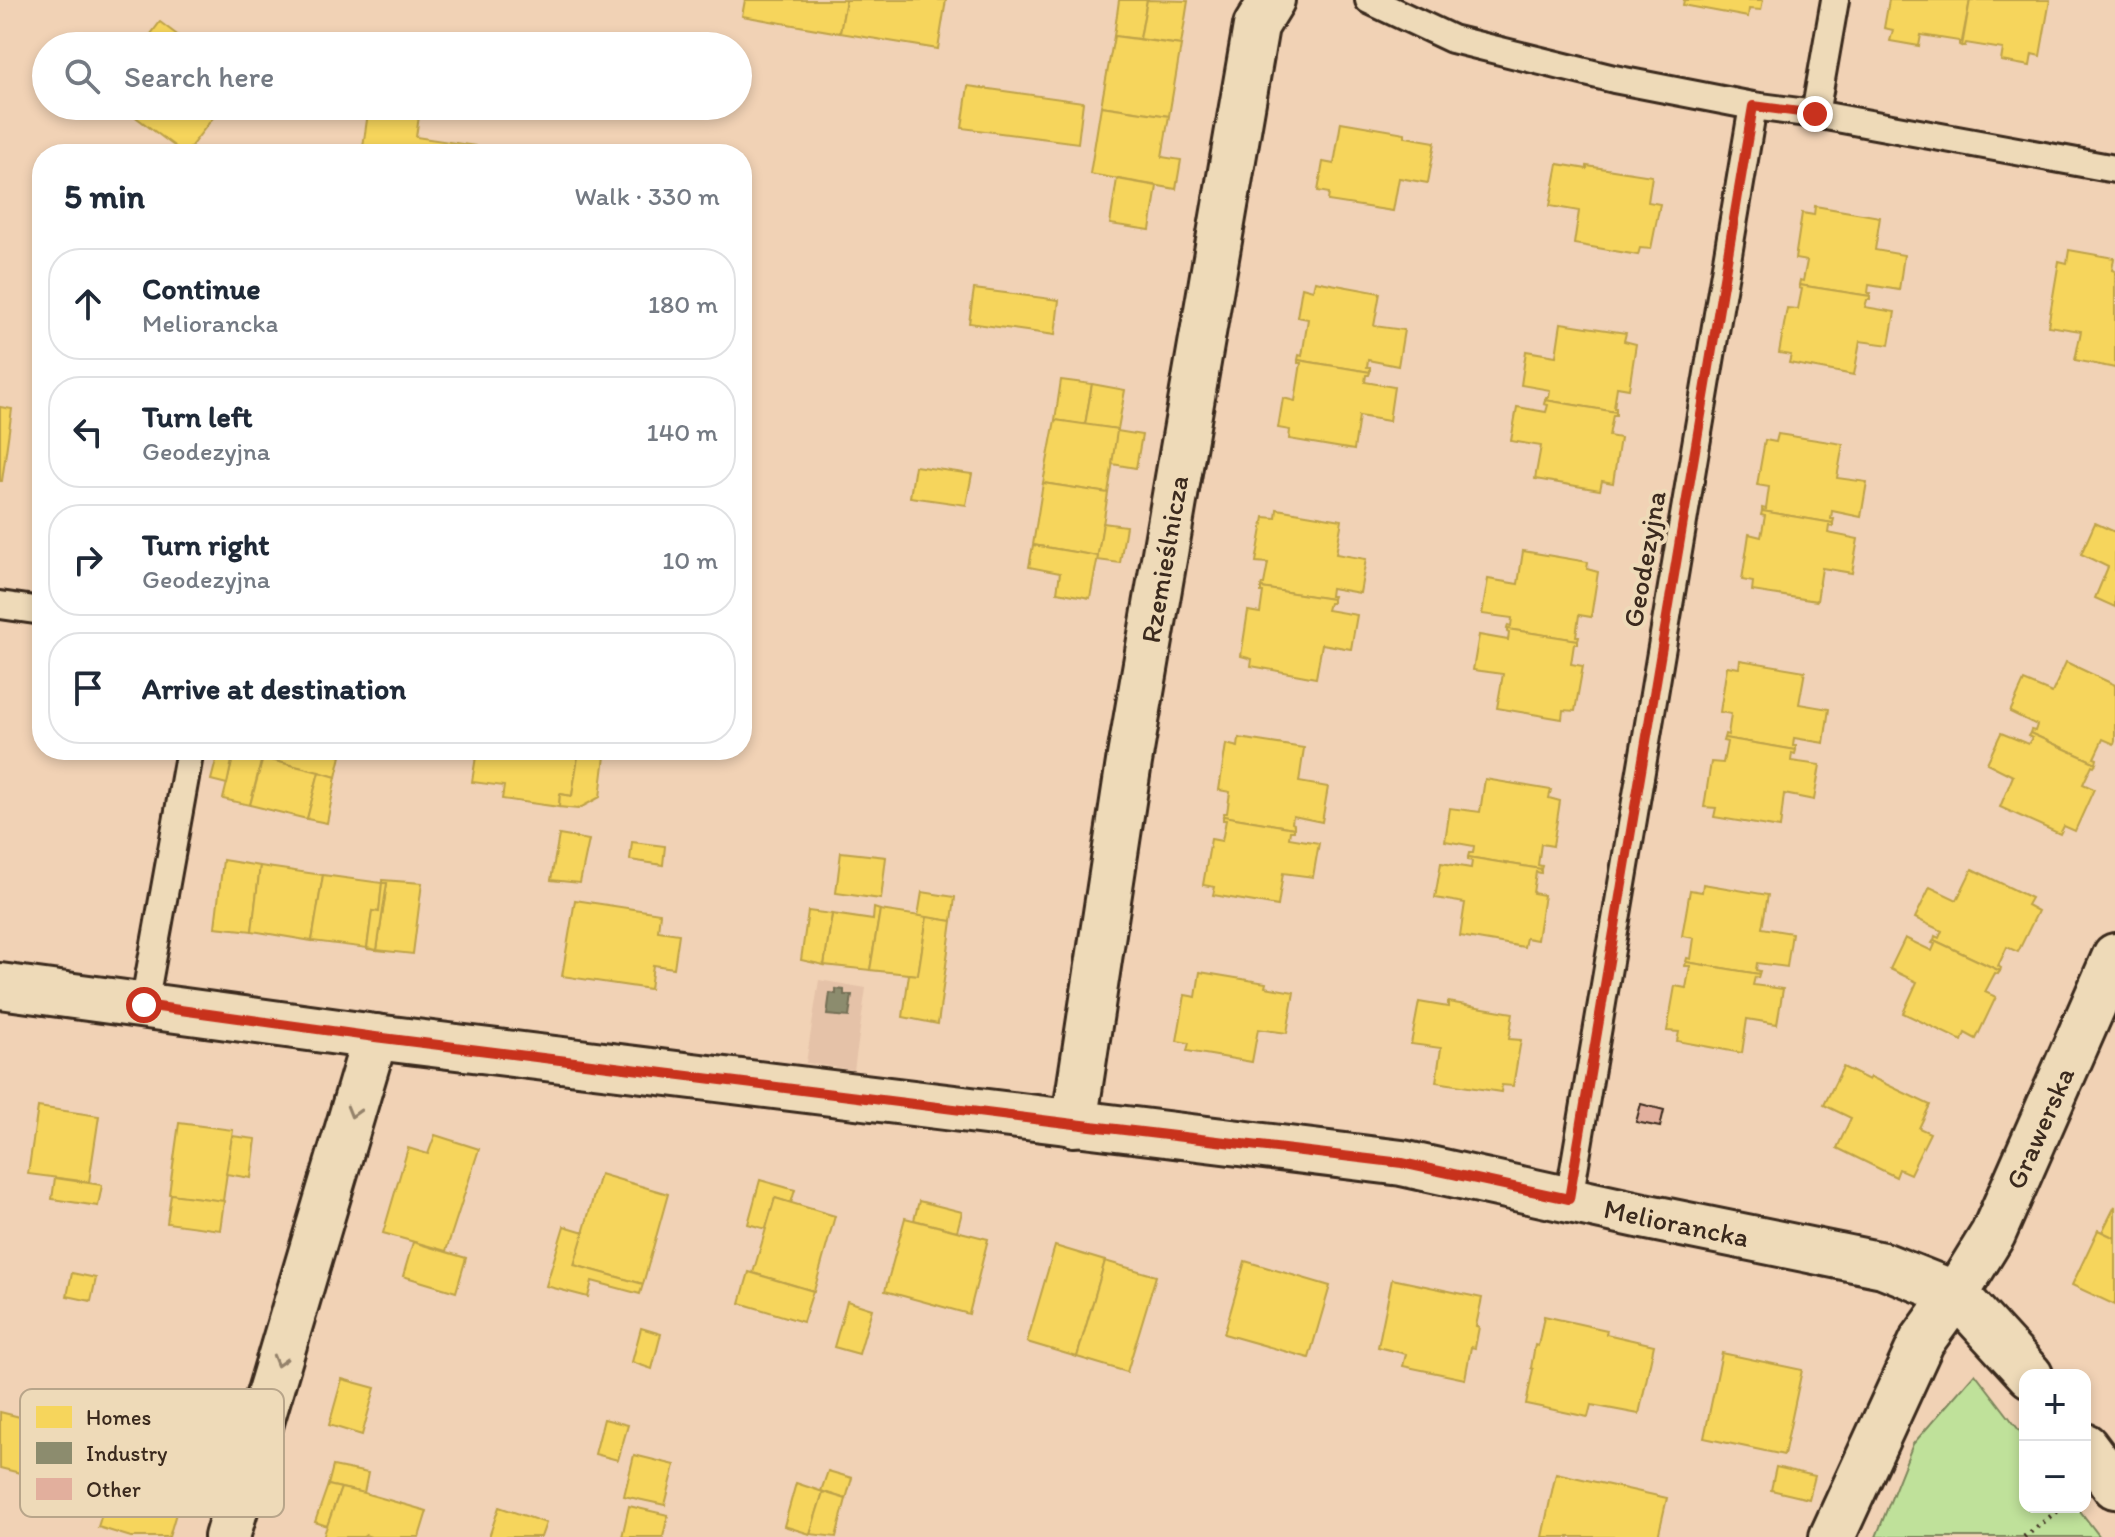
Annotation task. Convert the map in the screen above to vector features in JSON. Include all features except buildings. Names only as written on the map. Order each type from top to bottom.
[{"type":"street","name":"Rzemieślnicza","points":[[1074,1124],[1131,746],[1253,42],[1256,26],[1272,0]]},
{"type":"street","name":"Grawerska","points":[[1832,1537],[1922,1341],[1993,1234],[2115,956]]},
{"type":"street","name":"Meliorancka","points":[[0,986],[375,1037],[1402,1163],[1883,1265],[1956,1294],[2025,1369]]},
{"type":"street","points":[[271,1389],[375,1037]]},
{"type":"street","points":[[2091,1454],[2115,1486]]},
{"type":"street","points":[[227,1537],[233,1517]]},
{"type":"lane","points":[[1369,0],[1452,39],[1614,79],[2115,169]]},
{"type":"lane","points":[[1815,114],[1835,0]]},
{"type":"lane","name":"Geodezyjna","points":[[1569,1199],[1753,106]]},
{"type":"lane","points":[[0,605],[32,610]]},
{"type":"lane","points":[[144,1005],[188,760]]},
{"type":"path","points":[[2024,1537],[2055,1513]]},
{"type":"shaded area","points":[[819,980],[866,988],[854,1070],[806,1063]]},
{"type":"green space","points":[[1975,1373],[2019,1430],[2019,1513],[2082,1513],[2100,1537],[1876,1537],[1913,1444]]},
{"type":"route","points":[[144,1005],[375,1037],[1332,1153],[1402,1163],[1569,1199],[1753,106],[1815,114]]}]
